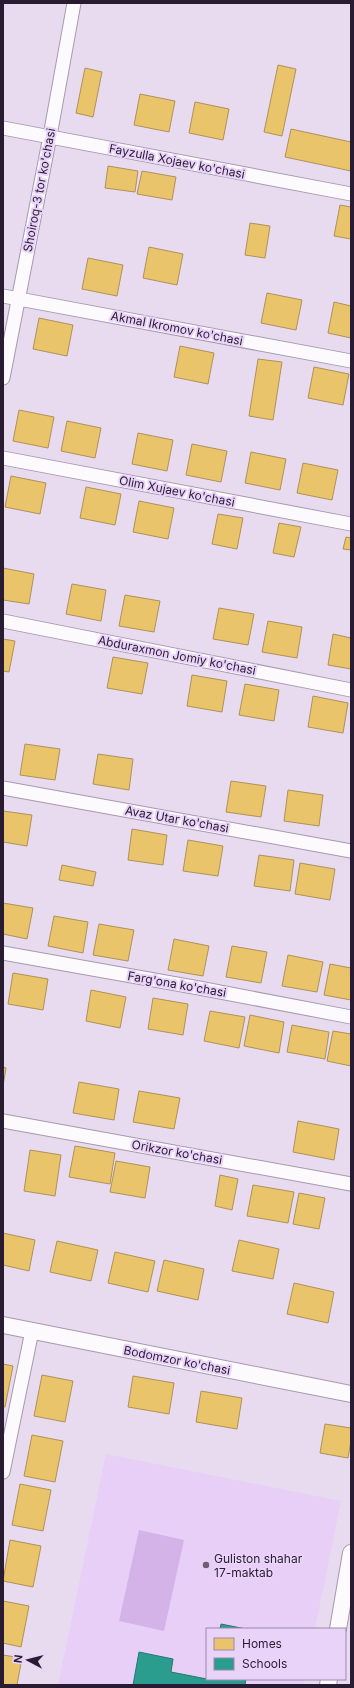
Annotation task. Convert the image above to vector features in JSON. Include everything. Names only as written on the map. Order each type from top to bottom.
[{"type":"street","name":"Shoiroq-3 tor ko'chasi","points":[[3,378],[74,3]]},
{"type":"street","name":"Fayzulla Xojaev ko'chasi","points":[[3,128],[351,194]]},
{"type":"street","name":"Akmal Ikromov ko'chasi","points":[[3,296],[351,361]]},
{"type":"street","name":"Olim Xujaev ko'chasi","points":[[3,458],[351,524]]},
{"type":"street","name":"Abduraxmon Jomiy ko'chasi","points":[[3,621],[351,690]]},
{"type":"street","name":"Avaz Utar ko'chasi","points":[[3,788],[351,851]]},
{"type":"street","name":"Farg'ona ko'chasi","points":[[3,953],[351,1017]]},
{"type":"street","name":"Orikzor ko'chasi","points":[[3,1121],[351,1184]]},
{"type":"street","name":"Bodomzor ko'chasi","points":[[3,1325],[351,1394]]},
{"type":"street","points":[[3,1472],[32,1331]]},
{"type":"street","points":[[338,1628],[351,1553]]},
{"type":"shaded area","name":"Guliston shahar 17-maktab","points":[[106,1454],[341,1501],[315,1628],[206,1628],[206,1680],[305,1680],[304,1685],[58,1685]]},
{"type":"shaded area","points":[[139,1530],[184,1540],[164,1631],[119,1621]]},
{"type":"building: Homes","points":[[278,65],[296,69],[282,136],[264,132]]},
{"type":"building: Homes","points":[[85,68],[102,72],[93,117],[76,113]]},
{"type":"building: Homes","points":[[140,94],[175,101],[169,132],[134,125]]},
{"type":"building: Homes","points":[[195,102],[229,109],[223,140],[189,133]]},
{"type":"building: Homes","points":[[291,129],[351,142],[351,171],[285,157]]},
{"type":"building: Homes","points":[[108,166],[138,171],[135,192],[105,188]]},
{"type":"building: Homes","points":[[142,171],[176,177],[172,200],[137,194]]},
{"type":"building: Homes","points":[[340,205],[351,207],[351,239],[334,236]]},
{"type":"building: Homes","points":[[250,223],[270,226],[265,258],[245,255]]},
{"type":"building: Homes","points":[[149,247],[183,254],[177,285],[143,278]]},
{"type":"building: Homes","points":[[88,258],[123,265],[117,296],[82,289]]},
{"type":"building: Homes","points":[[267,293],[302,300],[296,330],[261,323]]},
{"type":"building: Homes","points":[[334,302],[351,306],[351,338],[328,333]]},
{"type":"building: Homes","points":[[39,318],[73,325],[67,356],[33,349]]},
{"type":"building: Homes","points":[[180,346],[214,353],[208,384],[174,377]]},
{"type":"building: Homes","points":[[258,359],[282,362],[273,420],[249,416]]},
{"type":"building: Homes","points":[[314,367],[349,374],[343,405],[308,398]]},
{"type":"building: Homes","points":[[19,410],[54,417],[48,448],[13,441]]},
{"type":"building: Homes","points":[[67,421],[101,428],[95,458],[61,451]]},
{"type":"building: Homes","points":[[138,433],[173,440],[167,471],[132,464]]},
{"type":"building: Homes","points":[[192,444],[227,451],[221,482],[186,475]]},
{"type":"building: Homes","points":[[251,452],[286,459],[280,490],[245,483]]},
{"type":"building: Homes","points":[[303,463],[338,470],[332,500],[297,493]]},
{"type":"building: Homes","points":[[11,476],[46,483],[40,514],[5,507]]},
{"type":"building: Homes","points":[[86,487],[121,494],[115,525],[80,518]]},
{"type":"building: Homes","points":[[139,501],[174,508],[168,539],[133,532]]},
{"type":"building: Homes","points":[[218,514],[243,518],[237,549],[212,544]]},
{"type":"building: Homes","points":[[279,523],[301,527],[294,557],[273,553]]},
{"type":"building: Homes","points":[[346,537],[351,538],[351,550],[343,549]]},
{"type":"building: Homes","points":[[3,568],[34,574],[29,604],[3,600]]},
{"type":"building: Homes","points":[[72,584],[106,590],[101,621],[66,614]]},
{"type":"building: Homes","points":[[125,595],[160,601],[154,632],[119,626]]},
{"type":"building: Homes","points":[[219,608],[254,614],[248,645],[213,639]]},
{"type":"building: Homes","points":[[268,621],[302,627],[297,658],[262,652]]},
{"type":"building: Homes","points":[[333,634],[351,638],[351,669],[328,665]]},
{"type":"building: Homes","points":[[3,639],[15,641],[9,672],[3,671]]},
{"type":"building: Homes","points":[[113,657],[148,663],[142,694],[107,688]]},
{"type":"building: Homes","points":[[192,675],[227,681],[222,712],[187,706]]},
{"type":"building: Homes","points":[[245,684],[279,690],[274,721],[239,715]]},
{"type":"building: Homes","points":[[313,696],[348,703],[343,733],[308,727]]},
{"type":"building: Homes","points":[[25,744],[60,749],[55,780],[20,775]]},
{"type":"building: Homes","points":[[98,754],[133,759],[129,790],[93,784]]},
{"type":"building: Homes","points":[[231,781],[266,786],[261,817],[226,812]]},
{"type":"building: Homes","points":[[288,790],[323,795],[319,826],[284,821]]},
{"type":"building: Homes","points":[[3,811],[32,815],[27,846],[3,842]]},
{"type":"building: Homes","points":[[132,829],[167,835],[163,865],[128,860]]},
{"type":"building: Homes","points":[[188,840],[223,846],[218,876],[183,871]]},
{"type":"building: Homes","points":[[259,855],[294,860],[290,891],[254,886]]},
{"type":"building: Homes","points":[[300,863],[335,869],[330,900],[295,894]]},
{"type":"building: Homes","points":[[62,865],[96,872],[93,886],[59,880]]},
{"type":"building: Homes","points":[[3,903],[33,908],[27,939],[3,934]]},
{"type":"building: Homes","points":[[54,916],[88,922],[83,953],[48,946]]},
{"type":"building: Homes","points":[[99,924],[134,930],[128,961],[93,955]]},
{"type":"building: Homes","points":[[174,939],[209,946],[203,976],[168,970]]},
{"type":"building: Homes","points":[[232,946],[267,952],[261,983],[226,977]]},
{"type":"building: Homes","points":[[288,955],[323,962],[317,992],[282,986]]},
{"type":"building: Homes","points":[[330,964],[351,968],[351,1000],[324,995]]},
{"type":"building: Homes","points":[[13,973],[48,979],[43,1010],[8,1004]]},
{"type":"building: Homes","points":[[91,990],[126,997],[120,1028],[86,1021]]},
{"type":"building: Homes","points":[[153,998],[188,1004],[183,1035],[148,1029]]},
{"type":"building: Homes","points":[[210,1011],[245,1017],[239,1048],[204,1041]]},
{"type":"building: Homes","points":[[250,1015],[284,1022],[279,1053],[244,1046]]},
{"type":"building: Homes","points":[[292,1025],[329,1032],[325,1059],[287,1052]]},
{"type":"building: Homes","points":[[333,1031],[351,1034],[351,1066],[327,1061]]},
{"type":"building: Homes","points":[[3,1067],[6,1068],[3,1086]]},
{"type":"building: Homes","points":[[79,1082],[119,1089],[114,1120],[73,1113]]},
{"type":"building: Homes","points":[[139,1091],[180,1098],[174,1129],[133,1122]]},
{"type":"building: Homes","points":[[298,1121],[339,1129],[334,1160],[293,1152]]},
{"type":"building: Homes","points":[[75,1146],[115,1153],[110,1184],[69,1177]]},
{"type":"building: Homes","points":[[30,1150],[61,1155],[55,1196],[24,1191]]},
{"type":"building: Homes","points":[[116,1161],[150,1167],[145,1198],[110,1192]]},
{"type":"building: Homes","points":[[220,1175],[238,1179],[232,1210],[215,1206]]},
{"type":"building: Homes","points":[[253,1185],[294,1192],[288,1223],[247,1216]]},
{"type":"building: Homes","points":[[299,1193],[325,1198],[319,1229],[293,1224]]},
{"type":"building: Homes","points":[[3,1233],[35,1240],[29,1271],[3,1265]]},
{"type":"building: Homes","points":[[239,1240],[279,1249],[273,1279],[232,1271]]},
{"type":"building: Homes","points":[[57,1241],[98,1250],[91,1281],[50,1272]]},
{"type":"building: Homes","points":[[115,1252],[155,1261],[148,1292],[108,1283]]},
{"type":"building: Homes","points":[[164,1260],[204,1269],[198,1300],[157,1291]]},
{"type":"building: Homes","points":[[294,1283],[334,1292],[328,1323],[287,1314]]},
{"type":"building: Homes","points":[[3,1364],[13,1366],[5,1407],[3,1407]]},
{"type":"building: Homes","points":[[42,1375],[73,1381],[65,1422],[34,1416]]},
{"type":"building: Homes","points":[[133,1376],[174,1383],[169,1414],[128,1407]]},
{"type":"building: Homes","points":[[201,1391],[242,1398],[237,1429],[196,1422]]},
{"type":"building: Homes","points":[[325,1424],[351,1428],[351,1441],[348,1458],[320,1453]]},
{"type":"building: Homes","points":[[32,1435],[63,1441],[55,1482],[24,1476]]},
{"type":"building: Homes","points":[[20,1484],[51,1490],[43,1531],[12,1525]]},
{"type":"building: Homes","points":[[10,1540],[41,1546],[33,1587],[3,1581]]},
{"type":"building: Homes","points":[[3,1601],[29,1606],[21,1647],[3,1643]]},
{"type":"building: Homes","points":[[3,1655],[22,1658],[17,1685],[3,1685]]},
{"type":"building: Schools","points":[[221,1624],[241,1628],[220,1628]]},
{"type":"building: Schools","points":[[139,1652],[173,1659],[171,1672],[206,1680],[246,1680],[245,1685],[133,1685]]},
{"type":"place","name":"Guliston shahar 17-maktab","points":[[206,1565]]}]
